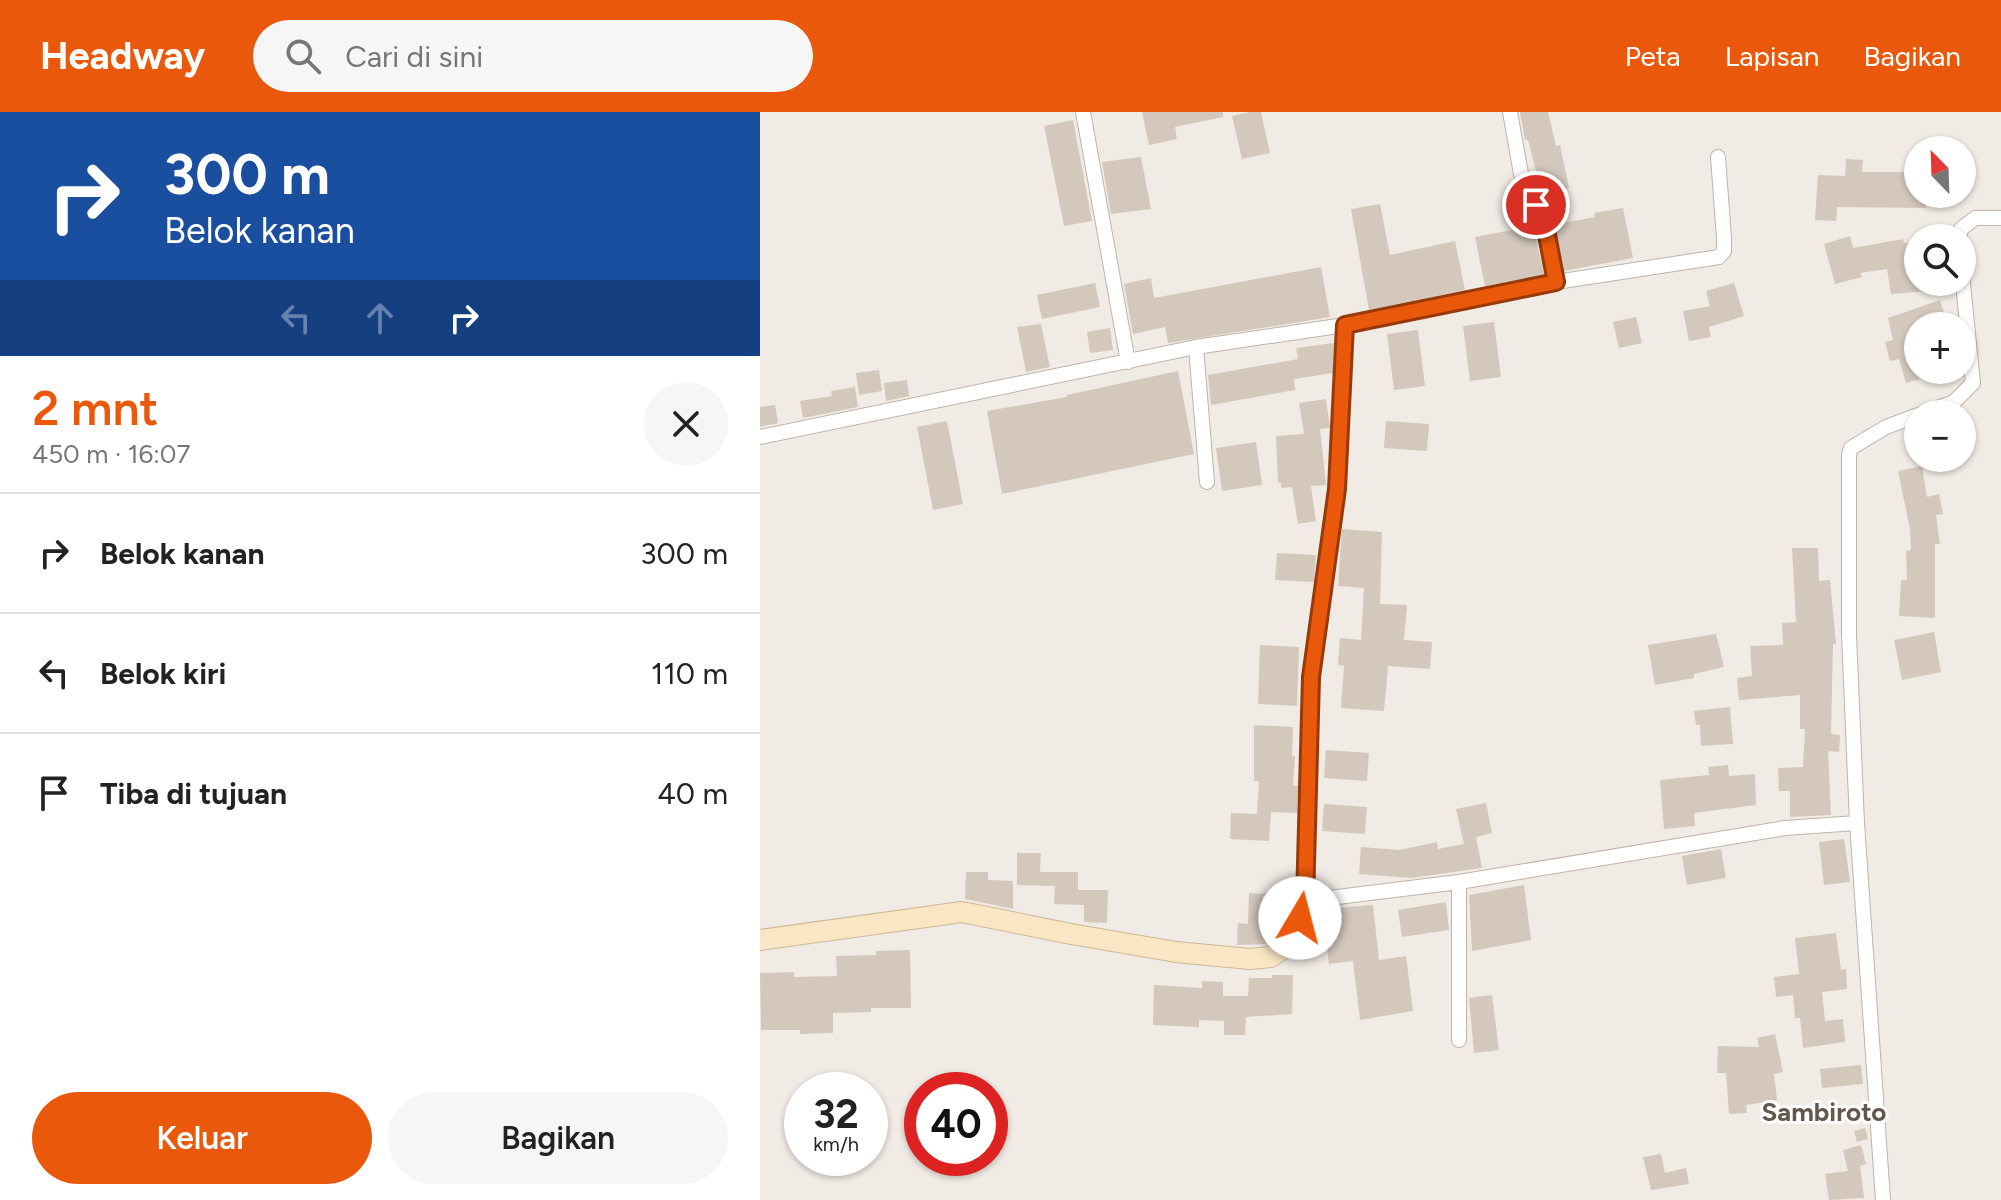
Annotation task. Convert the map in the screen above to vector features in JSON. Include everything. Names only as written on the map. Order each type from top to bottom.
[{"type":"street","points":[[1083,112],[1128,362]]},
{"type":"street","points":[[1510,112],[1521,174],[1541,215],[1556,282]]},
{"type":"street","points":[[760,437],[1196,347],[1345,325],[1556,282],[1706,261],[1723,255],[1718,157]]},
{"type":"street","points":[[1967,224],[1975,218],[2001,218]]},
{"type":"street","points":[[1956,400],[1973,383],[1964,296]]},
{"type":"street","points":[[760,940],[962,912],[1176,952],[1250,959],[1271,957],[1290,944],[1305,901],[1311,677],[1337,489],[1345,325]]},
{"type":"street","points":[[1196,347],[1207,482]]},
{"type":"street","points":[[1883,1200],[1857,823],[1849,635],[1851,448],[1871,434],[1904,421]]},
{"type":"street","points":[[1305,901],[1459,882],[1785,828],[1857,823]]},
{"type":"street","points":[[1459,882],[1459,1040]]},
{"type":"building","points":[[1142,112],[1223,112],[1223,117],[1175,127],[1177,139],[1149,145]]},
{"type":"building","points":[[1261,112],[1270,153],[1242,159],[1232,116]]},
{"type":"building","points":[[1520,112],[1548,112],[1556,146],[1560,145],[1569,188],[1542,194],[1528,140],[1525,140]]},
{"type":"building","points":[[1073,120],[1092,221],[1064,226],[1044,126]]},
{"type":"building","points":[[1141,157],[1151,209],[1111,214],[1102,162]]},
{"type":"building","points":[[1846,159],[1863,160],[1862,172],[1904,172],[1904,208],[1837,207],[1836,221],[1815,220],[1818,175],[1845,176]]},
{"type":"building","points":[[1380,204],[1390,255],[1455,241],[1465,290],[1369,310],[1351,209]]},
{"type":"building","points":[[1623,208],[1633,258],[1564,271],[1553,225]]},
{"type":"building","points":[[1533,226],[1544,274],[1485,286],[1475,237]]},
{"type":"building","points":[[1850,236],[1853,248],[1903,239],[1904,293],[1891,294],[1887,269],[1860,273],[1862,277],[1835,284],[1824,244]]},
{"type":"building","points":[[1321,267],[1330,317],[1168,343],[1165,327],[1133,334],[1124,284],[1151,278],[1154,298]]},
{"type":"building","points":[[1095,283],[1100,307],[1042,319],[1037,295]]},
{"type":"building","points":[[1734,283],[1744,316],[1709,327],[1711,337],[1689,341],[1683,311],[1710,306],[1706,291]]},
{"type":"building","points":[[1940,300],[1944,312],[1905,312]]},
{"type":"building","points":[[1904,312],[1904,376],[1899,359],[1890,361],[1885,342],[1893,340],[1888,318]]},
{"type":"building","points":[[1636,317],[1642,343],[1619,348],[1613,322]]},
{"type":"building","points":[[1494,322],[1501,377],[1470,381],[1463,326]]},
{"type":"building","points":[[1041,324],[1050,367],[1026,372],[1017,327]]},
{"type":"building","points":[[1110,328],[1113,350],[1090,353],[1087,332]]},
{"type":"building","points":[[1418,330],[1425,386],[1394,390],[1387,334]]},
{"type":"building","points":[[1334,343],[1333,373],[1294,379],[1295,390],[1211,405],[1208,375],[1298,359],[1296,348]]},
{"type":"building","points":[[879,370],[882,391],[859,395],[856,373]]},
{"type":"building","points":[[1178,371],[1194,454],[1002,494],[987,411],[1067,397]]},
{"type":"building","points":[[907,380],[909,396],[886,401],[884,383]]},
{"type":"building","points":[[855,387],[858,407],[803,418],[800,401],[832,396],[831,391]]},
{"type":"building","points":[[1326,399],[1330,428],[1320,429],[1326,485],[1311,486],[1316,521],[1298,524],[1292,487],[1281,488],[1281,482],[1278,483],[1276,436],[1304,434],[1299,403]]},
{"type":"building","points":[[775,405],[778,423],[760,427],[760,407]]},
{"type":"building","points":[[947,421],[963,504],[933,510],[917,427]]},
{"type":"building","points":[[1386,421],[1429,424],[1427,451],[1384,448]]},
{"type":"building","points":[[1256,442],[1262,485],[1222,491],[1216,448]]},
{"type":"building","points":[[1898,471],[1923,472],[1927,497],[1939,494],[1943,514],[1936,515],[1940,544],[1935,544],[1935,618],[1899,616],[1901,580],[1907,580],[1906,551],[1911,550],[1910,529]]},
{"type":"building","points":[[1342,529],[1382,532],[1380,604],[1407,605],[1404,640],[1432,642],[1430,669],[1388,666],[1384,711],[1341,708],[1344,666],[1338,665],[1340,638],[1361,640],[1364,588],[1338,586]]},
{"type":"building","points":[[1792,548],[1818,548],[1819,581],[1830,580],[1836,644],[1833,644],[1831,734],[1840,735],[1839,752],[1828,751],[1831,815],[1790,817],[1790,791],[1779,791],[1778,768],[1803,767],[1805,729],[1800,729],[1800,695],[1739,700],[1737,678],[1752,676],[1750,646],[1783,645],[1782,623],[1796,622]]},
{"type":"building","points":[[1277,553],[1316,555],[1314,582],[1275,580]]},
{"type":"building","points":[[1934,632],[1941,672],[1902,680],[1894,640]]},
{"type":"building","points":[[1716,634],[1724,667],[1694,674],[1694,678],[1655,685],[1648,645]]},
{"type":"building","points":[[1260,645],[1299,647],[1297,706],[1258,704]]},
{"type":"building","points":[[1730,707],[1733,744],[1701,746],[1700,725],[1696,725],[1694,711]]},
{"type":"building","points":[[1254,725],[1293,727],[1293,786],[1298,786],[1297,813],[1271,812],[1269,841],[1230,839],[1231,813],[1257,814],[1259,781],[1254,781]]},
{"type":"building","points":[[1326,750],[1369,753],[1367,781],[1324,778]]},
{"type":"building","points":[[1728,765],[1729,776],[1755,774],[1756,805],[1694,813],[1695,826],[1664,829],[1660,780],[1709,775],[1708,767]]},
{"type":"building","points":[[1486,803],[1492,833],[1476,837],[1482,868],[1411,878],[1359,874],[1361,847],[1399,850],[1437,842],[1438,849],[1464,844],[1456,809]]},
{"type":"building","points":[[1324,804],[1367,807],[1365,834],[1322,831]]},
{"type":"building","points":[[1844,839],[1850,882],[1824,885],[1819,842]]},
{"type":"building","points":[[1721,849],[1726,878],[1687,885],[1682,856]]},
{"type":"building","points":[[1017,853],[1041,853],[1040,872],[1078,872],[1078,890],[1108,890],[1107,923],[1084,922],[1084,905],[1054,904],[1055,886],[1017,885]]},
{"type":"building","points":[[966,872],[988,872],[988,880],[1013,881],[1013,909],[965,899]]},
{"type":"building","points":[[1524,885],[1531,940],[1472,951],[1469,895]]},
{"type":"building","points":[[1249,893],[1289,895],[1284,922],[1278,921],[1277,937],[1266,944],[1237,945],[1238,923],[1248,924]]},
{"type":"building","points":[[1446,902],[1449,930],[1402,937],[1398,910]]},
{"type":"building","points":[[1373,905],[1379,960],[1406,956],[1413,1011],[1360,1020],[1353,961],[1329,964],[1322,909]]},
{"type":"building","points":[[1836,933],[1841,970],[1846,969],[1847,989],[1822,992],[1825,1021],[1843,1019],[1845,1042],[1803,1048],[1800,1018],[1795,1018],[1793,995],[1776,997],[1774,977],[1799,974],[1795,938]]},
{"type":"building","points":[[910,950],[911,1008],[871,1008],[871,1012],[833,1013],[833,1033],[761,1030],[760,973],[794,972],[794,977],[837,976],[836,956]]},
{"type":"building","points":[[1272,975],[1293,975],[1292,1014],[1246,1017],[1245,1035],[1224,1035],[1224,1021],[1199,1020],[1199,1027],[1153,1025],[1154,985],[1202,988],[1202,981],[1223,982],[1223,996],[1248,996],[1249,978],[1272,978]]},
{"type":"building","points":[[1492,995],[1499,1050],[1474,1053],[1469,998]]},
{"type":"building","points":[[1775,1034],[1783,1072],[1774,1074],[1777,1100],[1746,1105],[1747,1113],[1729,1114],[1726,1073],[1717,1073],[1718,1046],[1759,1047],[1757,1038]]},
{"type":"building","points":[[1861,1065],[1863,1084],[1822,1088],[1820,1069]]},
{"type":"building","points":[[1865,1128],[1868,1139],[1857,1142],[1854,1131]]},
{"type":"building","points":[[1861,1145],[1866,1164],[1860,1166],[1864,1198],[1829,1200],[1825,1174],[1848,1171],[1843,1150]]},
{"type":"building","points":[[1661,1154],[1665,1173],[1686,1168],[1689,1184],[1651,1190],[1643,1157]]},
{"type":"district","name":"Sambiroto","points":[[1824,1112]]},
{"type":"route","points":[[1300,918],[1305,901],[1311,677],[1337,489],[1345,325],[1556,282],[1546,230],[1536,205]]}]
